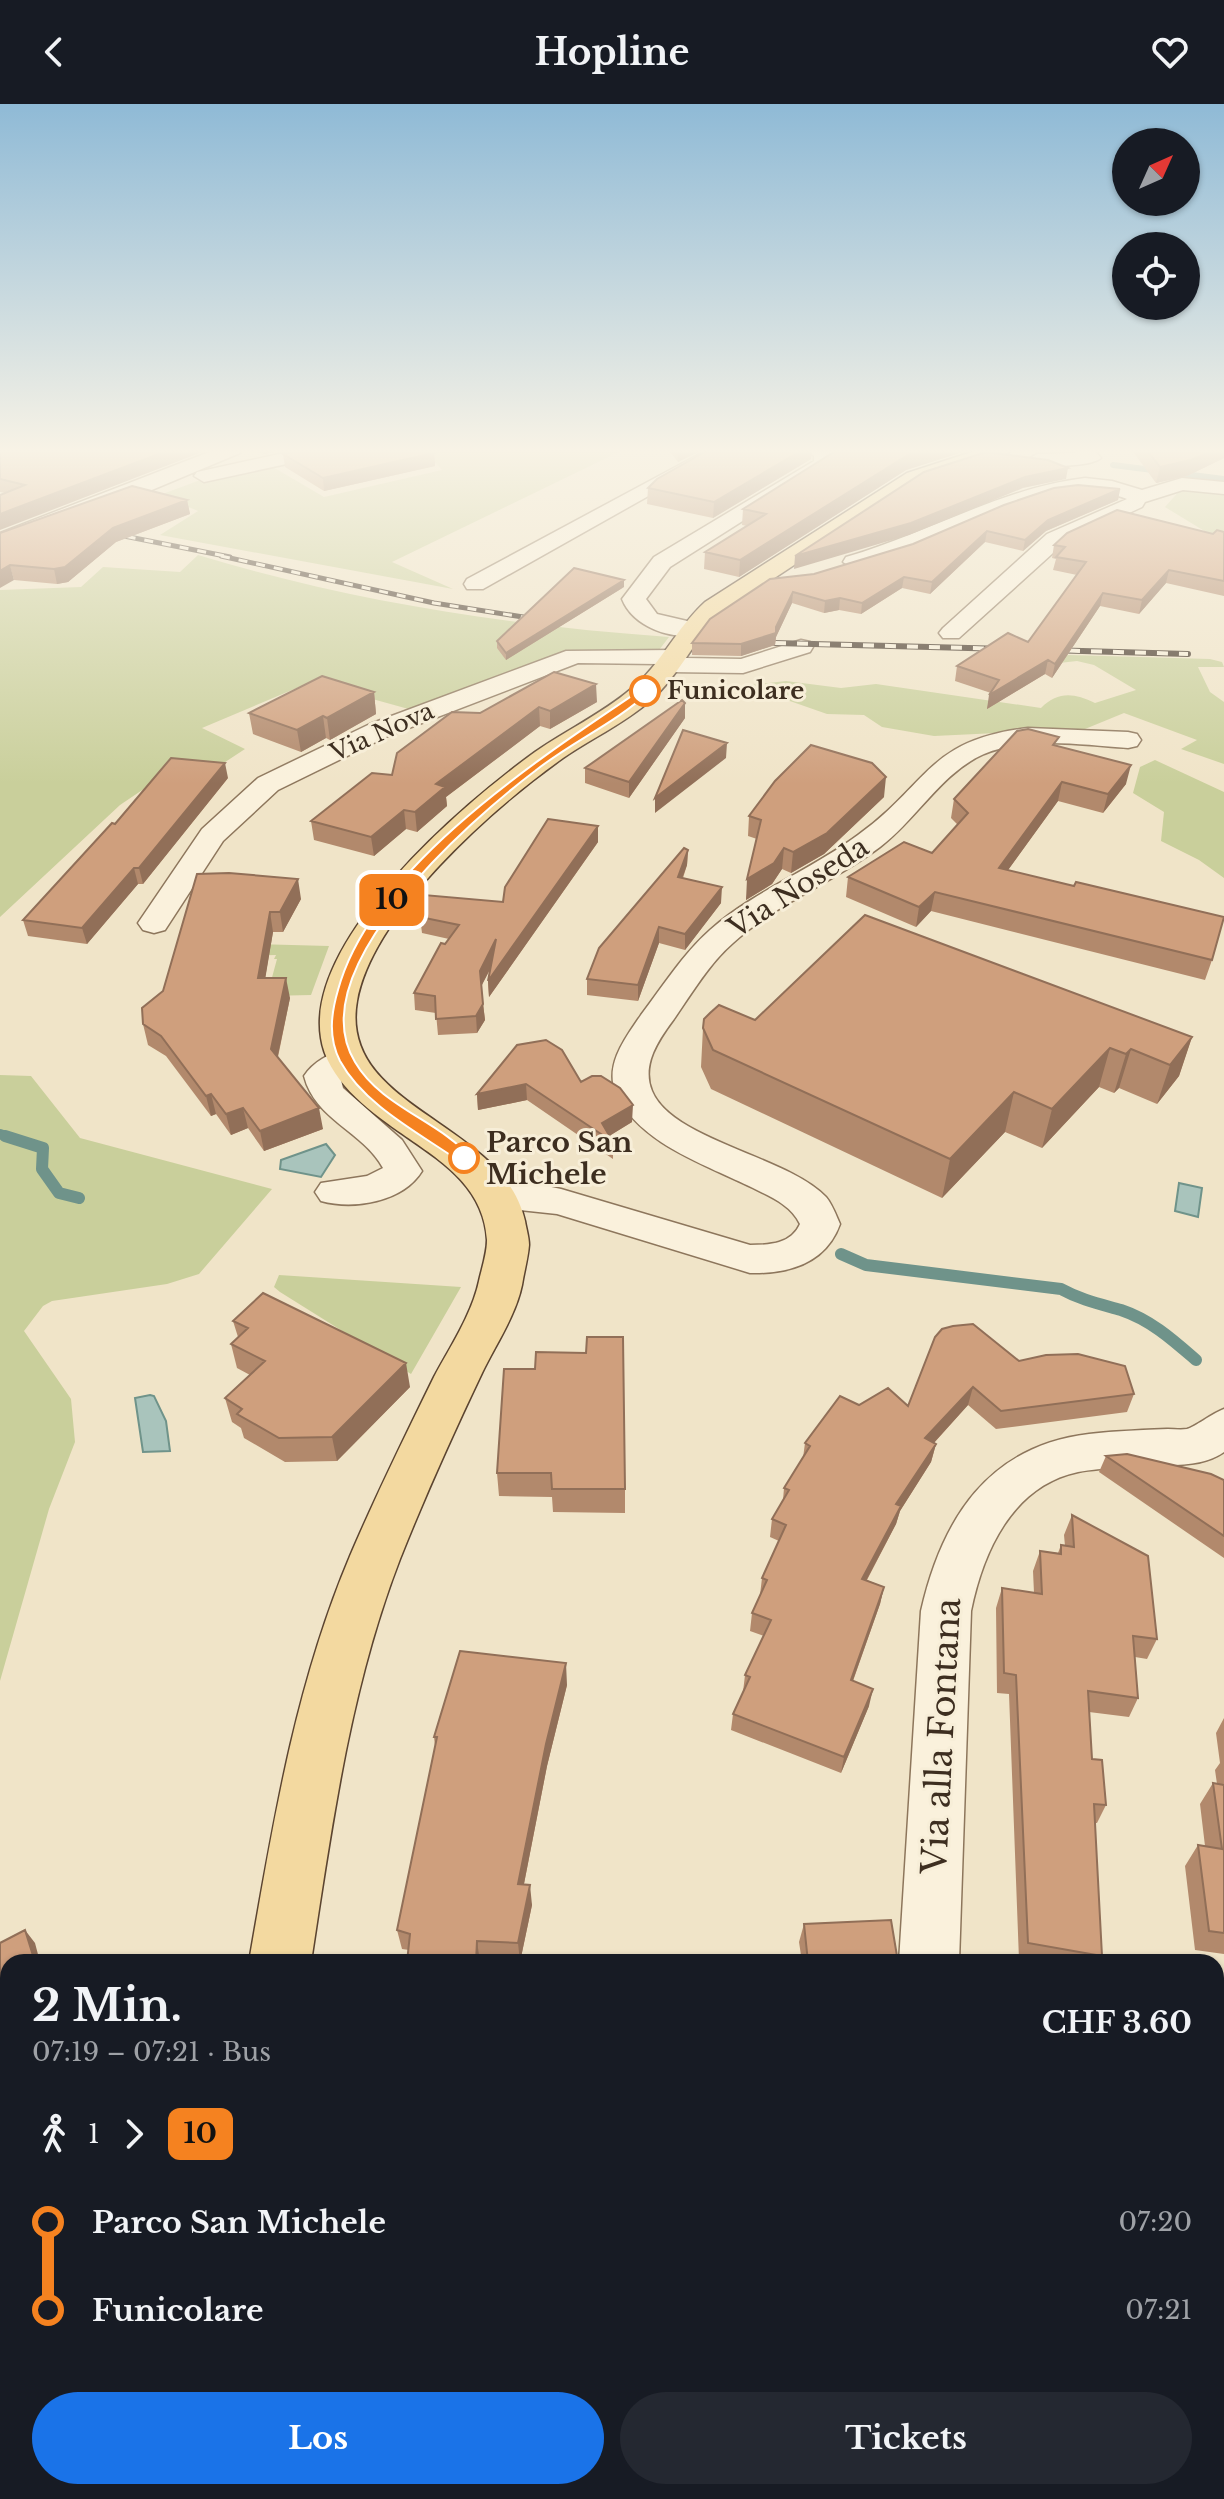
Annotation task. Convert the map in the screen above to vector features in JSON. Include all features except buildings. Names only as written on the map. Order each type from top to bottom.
[{"type":"main road","points":[[281,1954],[303,1820],[324,1723],[358,1602],[404,1486],[506,1271],[505,1225],[496,1197],[481,1175],[456,1150],[379,1097],[360,1080],[346,1060],[339,1039],[341,995],[365,939],[404,885],[427,860],[531,769],[635,700],[672,661],[692,629],[714,607],[784,561]]},
{"type":"street","points":[[475,584],[518,561]]},
{"type":"street","points":[[664,561],[634,599],[636,610],[644,619],[692,629]]},
{"type":"street","points":[[831,570],[859,561]]},
{"type":"street","points":[[951,633],[1031,561]]},
{"type":"street","points":[[756,579],[794,580]]},
{"type":"street","name":"Via Nova","points":[[154,923],[212,835],[268,784],[379,730],[575,656],[743,666],[799,641]]},
{"type":"street","name":"Via Noseda","points":[[496,1197],[537,1197],[561,1202],[750,1259],[770,1260],[804,1247],[813,1240],[820,1224],[812,1207],[792,1191],[677,1135],[662,1125],[640,1102],[633,1090],[630,1068],[631,1058],[642,1036],[723,935],[871,840],[962,755],[985,745],[1037,736],[1128,740]]},
{"type":"street","points":[[335,1192],[369,1190],[391,1181],[403,1171],[397,1157],[354,1121],[324,1087],[322,1076],[346,1060]]},
{"type":"street","name":"Via alla Fontana","points":[[929,1954],[946,1611],[951,1577],[962,1549],[988,1508],[1004,1492],[1049,1461],[1078,1454],[1211,1436]]},
{"type":"green space","points":[[192,561],[219,561],[313,586],[431,609],[550,626],[669,637],[656,654],[575,656],[423,713],[311,682],[202,728],[245,749],[213,770],[181,764],[120,805],[0,917],[0,590],[81,587],[103,567],[180,572]]},
{"type":"green space","points":[[300,561],[395,561],[392,562],[453,589]]},
{"type":"green space","points":[[1001,653],[1210,659],[1222,662],[1224,667],[1198,667],[1210,692],[1224,702],[1224,764],[1181,749],[1197,740],[1124,713],[1085,729],[934,736],[882,727],[864,715],[827,714],[787,700],[742,691],[750,685],[786,681],[841,688],[876,684],[1041,708],[1060,696],[1080,697],[1095,703],[1136,690],[1094,665],[1077,661],[1059,663]]},
{"type":"green space","points":[[1155,760],[1224,792],[1224,878],[1199,860],[1161,841],[1164,812],[1133,793],[1140,767]]},
{"type":"green space","points":[[223,943],[329,946],[311,995],[267,996],[276,955],[231,956]]},
{"type":"green space","points":[[0,1075],[31,1076],[80,1138],[272,1189],[199,1274],[167,1284],[52,1301],[43,1306],[24,1331],[71,1399],[75,1442],[49,1509],[0,1681]]},
{"type":"green space","points":[[279,1275],[461,1287],[411,1374],[280,1292],[274,1287]]},
{"type":"water","points":[[326,1144],[335,1155],[321,1177],[280,1169],[281,1160]]},
{"type":"water","points":[[1179,1183],[1202,1188],[1198,1217],[1175,1211]]},
{"type":"water","points":[[154,1396],[166,1421],[170,1451],[143,1452],[135,1398]]},
{"type":"waterway","points":[[0,1134],[12,1138]]},
{"type":"waterway","points":[[5,1136],[43,1148],[42,1169],[59,1193],[79,1198]]},
{"type":"waterway","points":[[841,1254],[866,1265],[1061,1289],[1142,1319],[1196,1360]]},
{"type":"railway","points":[[243,561],[434,603],[542,620]]},
{"type":"railway","points":[[775,643],[1007,649]]},
{"type":"railway","points":[[1047,650],[1188,654]]},
{"type":"bus line","name":"10","points":[[464,1158],[379,1097],[360,1080],[346,1060],[339,1039],[338,1015],[349,972],[365,939],[385,909],[427,860],[531,769],[645,691]]},
{"type":"place","name":"Funicolare","points":[[645,691]]},
{"type":"place","name":"Parco San Michele","points":[[464,1158]]}]
